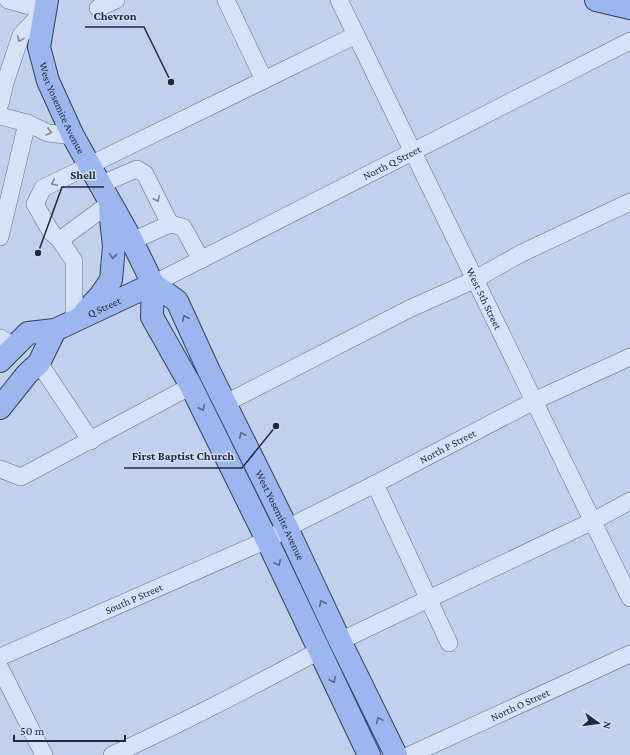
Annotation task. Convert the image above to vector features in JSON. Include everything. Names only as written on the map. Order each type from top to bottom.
[{"type":"main road","points":[[596,0],[630,8]]},
{"type":"main road","name":"West Yosemite Avenue","points":[[46,5],[38,47],[48,82],[73,136],[132,241],[153,284],[152,317],[191,386],[267,540],[369,755]]},
{"type":"main road","points":[[0,408],[39,363],[69,324],[100,296],[111,280],[114,246],[110,203]]},
{"type":"main road","name":"West Yosemite Avenue","points":[[153,284],[177,301],[396,755]]},
{"type":"main road","name":"Q Street","points":[[5,348],[28,334],[69,324],[153,284]]},
{"type":"street","points":[[8,0],[46,5]]},
{"type":"street","points":[[98,8],[116,0]]},
{"type":"street","points":[[226,0],[264,80]]},
{"type":"street","name":"West 5th Street","points":[[339,0],[630,598]]},
{"type":"street","points":[[0,104],[4,83],[20,35],[46,5]]},
{"type":"street","points":[[94,175],[264,80],[356,35]]},
{"type":"street","name":"North Q Street","points":[[153,284],[630,41]]},
{"type":"street","points":[[0,116],[27,123],[48,133],[73,136]]},
{"type":"street","points":[[0,236],[7,174],[27,123]]},
{"type":"street","points":[[69,324],[74,261],[60,240],[51,232],[35,204],[43,188],[94,175],[137,169],[145,174],[170,224]]},
{"type":"street","points":[[226,403],[408,308],[474,280],[520,254],[630,202]]},
{"type":"street","points":[[60,240],[110,203]]},
{"type":"street","points":[[132,241],[170,224],[183,227],[201,260]]},
{"type":"street","name":"North P Street","points":[[267,540],[287,528],[534,401],[630,357]]},
{"type":"street","points":[[39,363],[91,440]]},
{"type":"street","points":[[0,469],[21,477],[191,386]]},
{"type":"street","points":[[375,484],[448,642]]},
{"type":"street","points":[[340,641],[593,521],[630,501]]},
{"type":"street","name":"South P Street","points":[[0,657],[267,540]]},
{"type":"street","points":[[112,755],[265,680],[319,651]]},
{"type":"street","name":"North O Street","points":[[410,755],[630,654]]},
{"type":"street","points":[[0,668],[44,755]]},
{"type":"place","name":"Chevron","points":[[171,82]]},
{"type":"place","name":"Shell","points":[[38,253]]},
{"type":"place","name":"First Baptist Church","points":[[276,426]]}]
